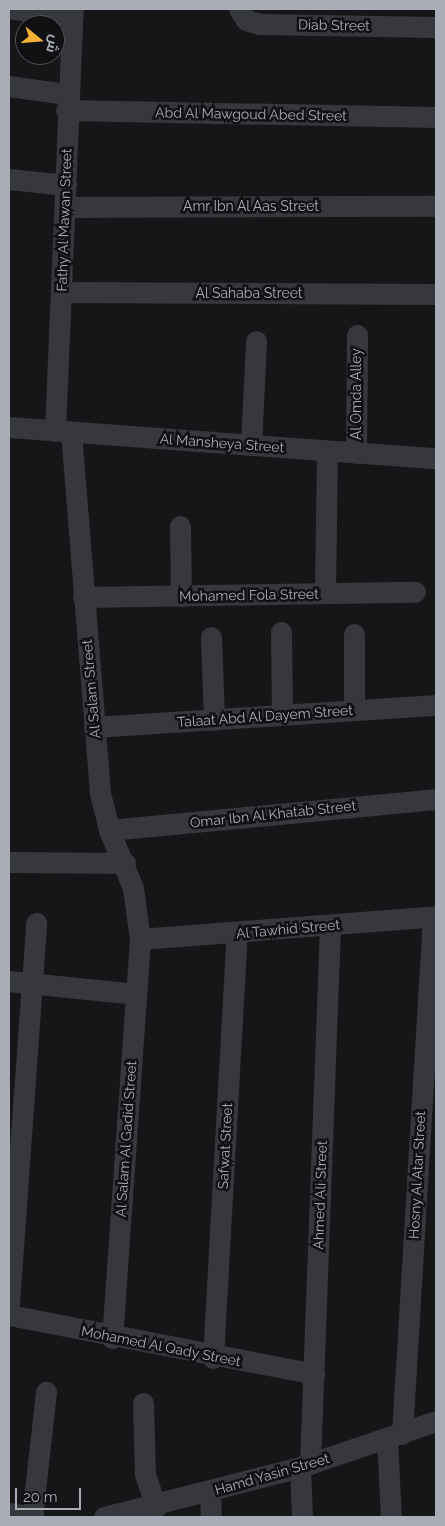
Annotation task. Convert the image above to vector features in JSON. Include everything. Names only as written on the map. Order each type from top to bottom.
[{"type":"street","points":[[14,9],[72,13]]},
{"type":"street","name":"Diab Street","points":[[239,9],[246,20],[259,24],[436,27]]},
{"type":"street","name":"Fathy Al Mawan Street","points":[[63,432],[61,292],[72,13]]},
{"type":"street","name":"Abd Al Mawgoud Abed Street","points":[[9,86],[67,102],[436,117]]},
{"type":"street","points":[[9,179],[66,185]]},
{"type":"street","name":"Amr Ibn Al Aas Street","points":[[65,206],[436,206]]},
{"type":"street","name":"Al Sahaba Street","points":[[61,292],[436,294]]},
{"type":"street","name":"Al Omda Alley","points":[[356,453],[357,334]]},
{"type":"street","points":[[251,445],[256,341]]},
{"type":"street","name":"Al Mansheya Street","points":[[9,428],[436,458]]},
{"type":"street","name":"Al Salam Street","points":[[63,432],[83,597],[100,793],[109,830],[125,863],[138,913],[140,939]]},
{"type":"street","points":[[325,594],[327,451]]},
{"type":"street","points":[[180,526],[181,596]]},
{"type":"street","name":"Mohamed Fola Street","points":[[83,597],[415,592]]},
{"type":"street","points":[[281,632],[282,715]]},
{"type":"street","points":[[354,634],[354,710]]},
{"type":"street","points":[[211,637],[214,720]]},
{"type":"street","name":"Talaat Abd Al Dayem Street","points":[[94,727],[436,704]]},
{"type":"street","name":"Omar Ibn Al Khatab Street","points":[[109,830],[436,799]]},
{"type":"street","points":[[9,862],[125,863]]},
{"type":"street","name":"Al Tawhid Street","points":[[140,939],[434,917]]},
{"type":"street","name":"Hosny Al Atar Street","points":[[391,1517],[394,1436],[434,917]]},
{"type":"street","points":[[9,1303],[36,923]]},
{"type":"street","name":"Ahmed Ali Street","points":[[302,1517],[314,1374],[330,926]]},
{"type":"street","name":"Safwat Street","points":[[213,1358],[237,933]]},
{"type":"street","name":"Al Salam Al Gadid Street","points":[[112,1338],[140,939]]},
{"type":"street","points":[[9,981],[136,994]]},
{"type":"street","name":"Mohamed Al Qady Street","points":[[9,1315],[213,1358],[314,1374]]},
{"type":"street","points":[[20,1516],[46,1392]]},
{"type":"street","points":[[143,1403],[145,1474],[156,1507]]},
{"type":"street","name":"Hamd Yasin Street","points":[[104,1517],[156,1507],[305,1465],[436,1421]]},
{"type":"street","points":[[210,1492],[212,1517]]}]
